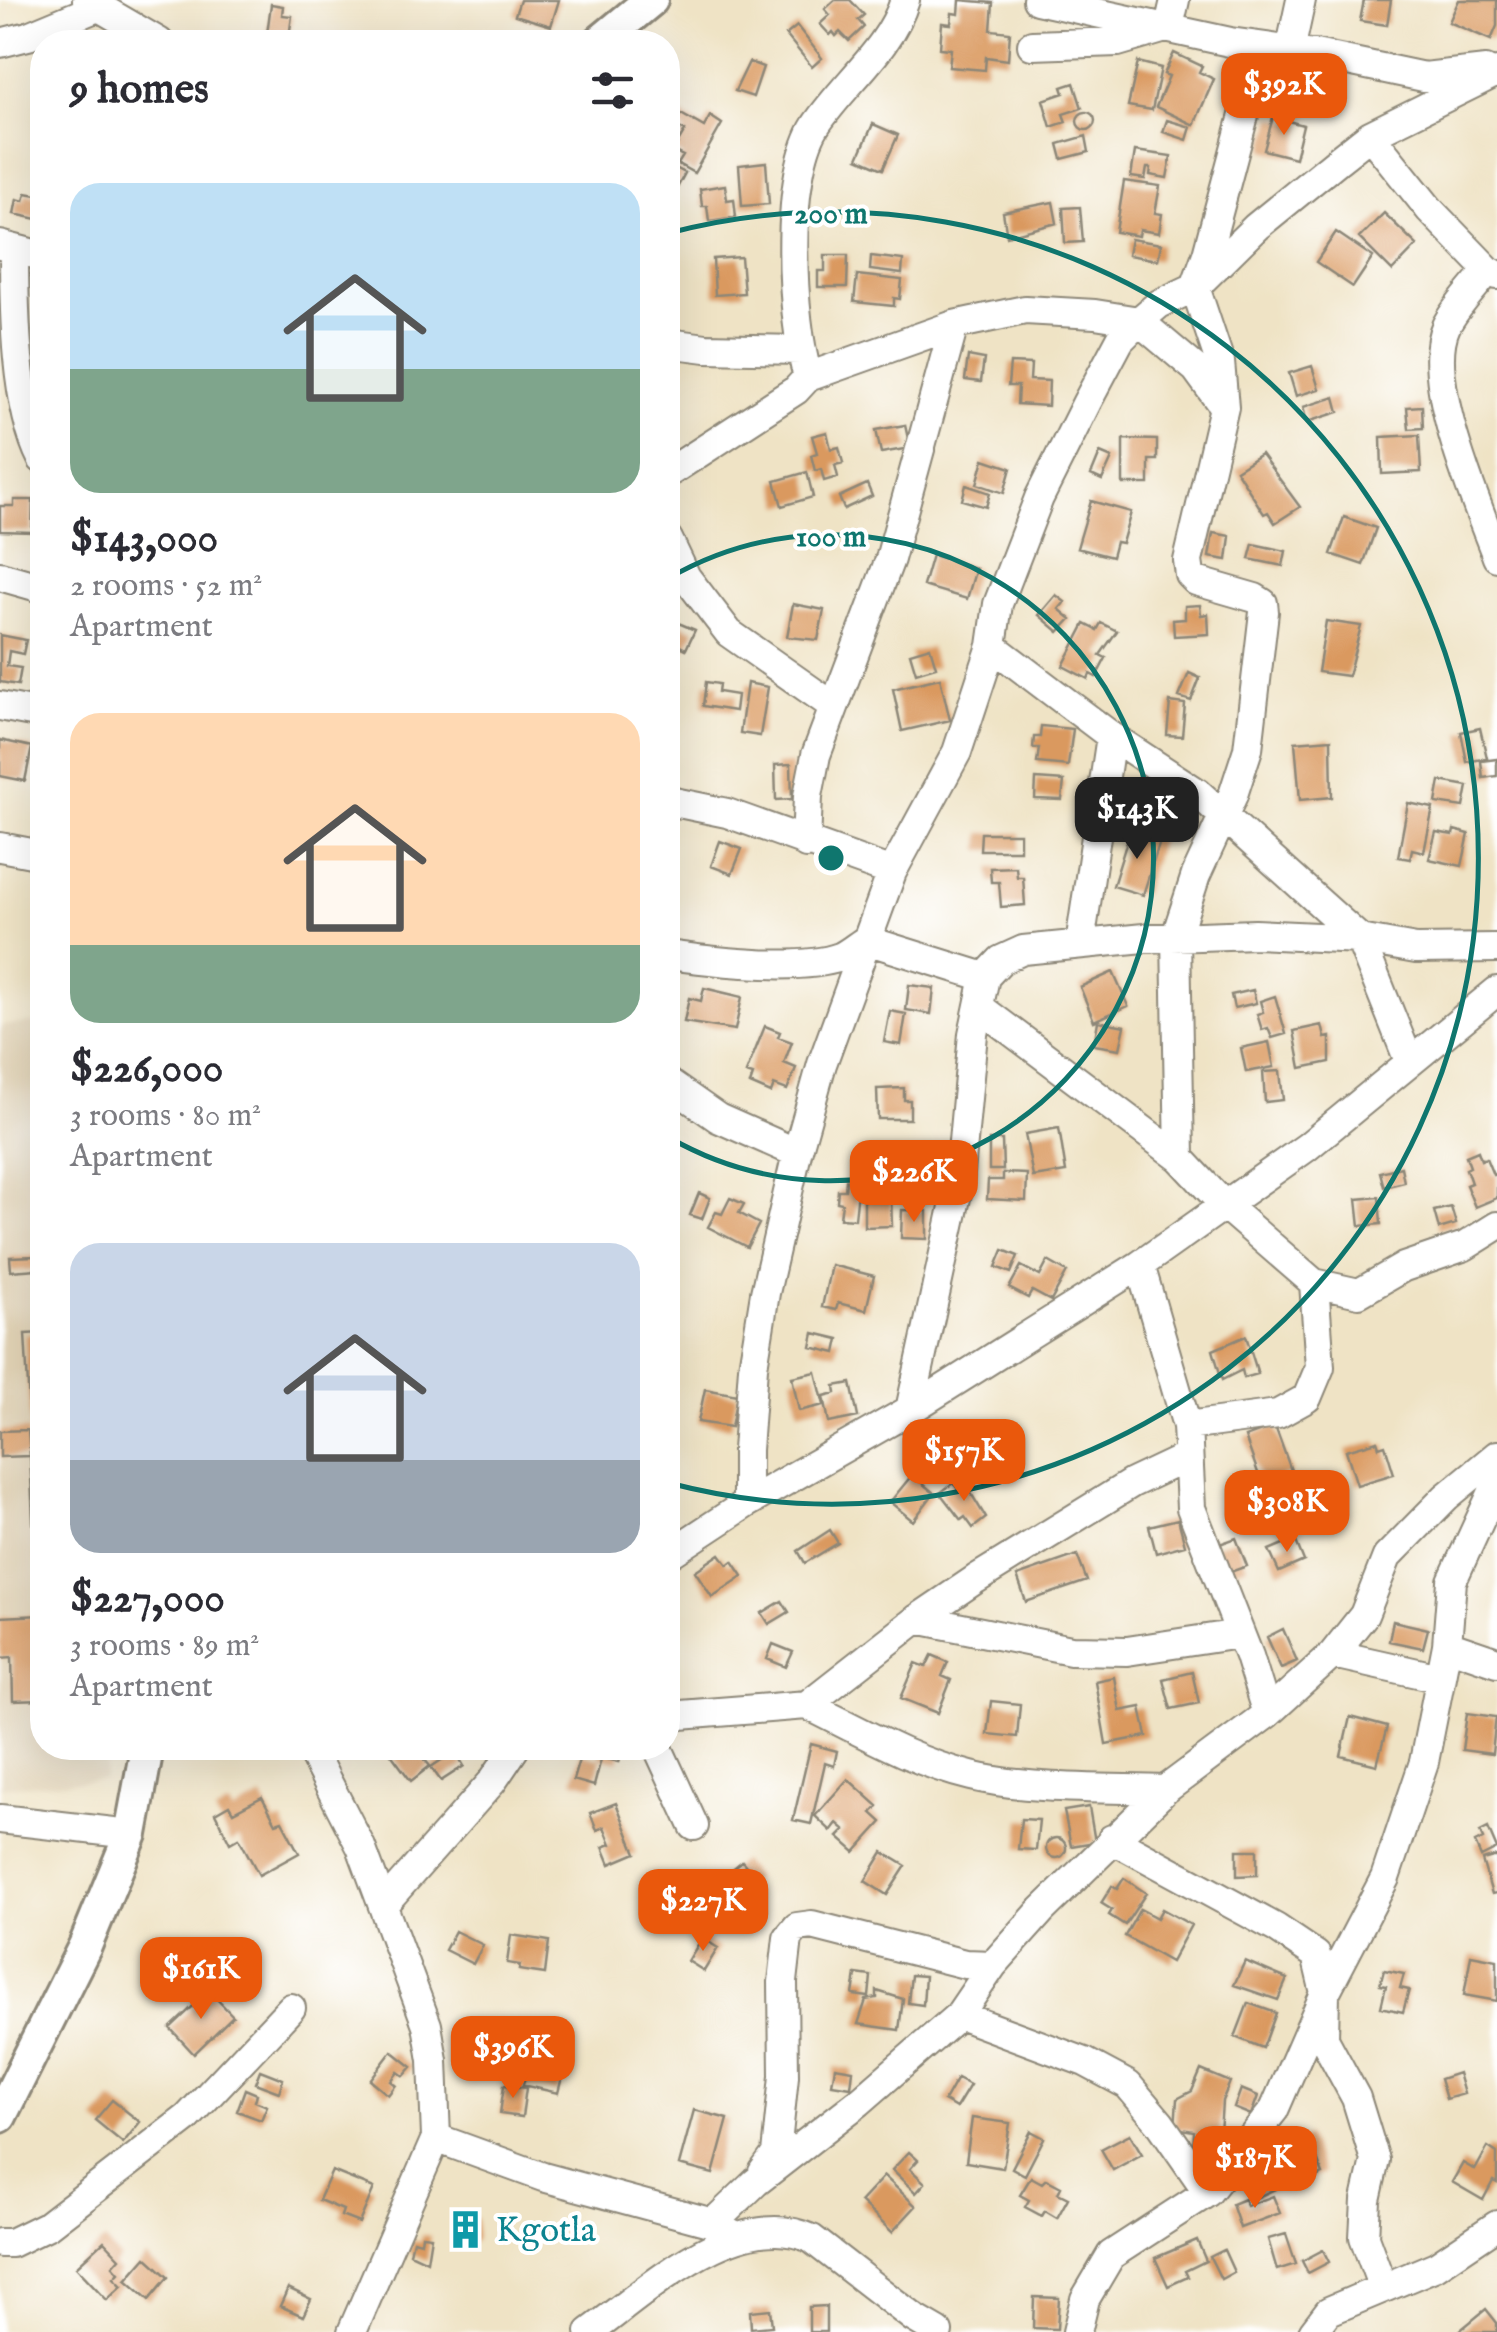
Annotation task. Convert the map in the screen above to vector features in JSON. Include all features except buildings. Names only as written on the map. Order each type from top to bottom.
[{"type":"main road","points":[[615,30],[652,0]]},
{"type":"main road","points":[[0,2116],[85,1946],[131,1834],[145,1760]]},
{"type":"street","points":[[680,466],[796,390],[804,363],[794,254],[797,186],[814,129],[894,29],[906,0]]},
{"type":"street","points":[[1037,0],[1172,14],[1276,49],[1424,77],[1497,70]]},
{"type":"street","points":[[1180,1158],[1176,936],[1196,874],[1224,815],[1248,749],[1264,612],[1263,604],[1255,598],[1196,581],[1190,575],[1188,561],[1224,408],[1220,362],[1195,287],[1276,49],[1302,0]]},
{"type":"street","points":[[40,30],[93,3],[139,30]]},
{"type":"street","points":[[1032,45],[1118,42],[1172,14]]},
{"type":"street","points":[[0,43],[30,35]]},
{"type":"street","points":[[748,1502],[753,1367],[765,1293],[822,1064],[892,872],[957,752],[992,646],[998,604],[1039,498],[1120,340],[1159,304],[1195,287],[1256,227],[1370,135],[1497,70]]},
{"type":"street","points":[[1370,135],[1430,210],[1492,272],[1447,325],[1438,354],[1458,454],[1497,556]]},
{"type":"street","points":[[7,247],[30,424]]},
{"type":"street","points":[[680,345],[804,363],[1025,310],[1139,321],[1196,369],[1224,408]]},
{"type":"street","points":[[806,844],[808,796],[816,755],[890,559],[954,325]]},
{"type":"street","points":[[680,564],[730,633],[833,706]]},
{"type":"street","points":[[0,576],[30,585]]},
{"type":"street","points":[[992,646],[1111,736],[1198,794],[1360,938],[1409,1062]]},
{"type":"street","points":[[0,706],[30,712]]},
{"type":"street","points":[[1080,944],[1111,736]]},
{"type":"street","points":[[680,803],[727,813],[892,872]]},
{"type":"street","points":[[0,847],[30,853]]},
{"type":"street","points":[[910,1410],[959,1184],[968,1075],[985,977],[1001,960],[1023,950],[1080,944],[1255,934],[1360,938],[1416,949],[1497,948]]},
{"type":"street","points":[[680,957],[789,964],[840,957],[866,940]]},
{"type":"street","points":[[866,940],[985,977]]},
{"type":"street","points":[[680,1547],[748,1502],[910,1410],[1140,1265],[1306,1147],[1497,992]]},
{"type":"street","points":[[979,1007],[1180,1158],[1224,1204],[1314,1283],[1360,1293],[1404,1267],[1465,1246],[1497,1226]]},
{"type":"street","points":[[680,1091],[718,1118],[797,1153]]},
{"type":"street","points":[[1140,1265],[1188,1426],[1191,1508],[1267,1714]]},
{"type":"street","points":[[1188,1426],[1278,1414],[1307,1398],[1320,1367],[1314,1283]]},
{"type":"street","points":[[756,2182],[860,2102],[960,2015],[993,1965],[1112,1839],[1165,1790],[1267,1714],[1333,1654],[1364,1615],[1387,1557],[1446,1496],[1497,1455]]},
{"type":"street","points":[[807,1706],[976,1578],[1132,1483],[1187,1457]]},
{"type":"street","points":[[1076,2332],[1085,2299],[1111,2254],[1208,2192],[1274,2110],[1325,1993],[1385,1878],[1424,1762],[1447,1645],[1452,1581],[1497,1483]]},
{"type":"street","points":[[917,1619],[1071,1650],[1127,1651],[1239,1634]]},
{"type":"street","points":[[1447,1645],[1497,1662]]},
{"type":"street","points":[[1333,1654],[1440,1678]]},
{"type":"street","points":[[680,1715],[807,1706],[912,1756],[972,1777],[1165,1790]]},
{"type":"street","points":[[316,1760],[361,1847],[427,2025],[433,2060],[436,2138],[352,2332]]},
{"type":"street","points":[[383,1905],[492,1782],[506,1760]]},
{"type":"street","points":[[664,1760],[694,1826]]},
{"type":"street","points":[[0,1819],[131,1834]]},
{"type":"street","points":[[1112,1839],[1276,1928],[1316,1955],[1325,1993],[1324,2038],[1356,2098],[1375,2160],[1366,2200],[1364,2237],[1382,2288]]},
{"type":"street","points":[[590,2332],[699,2255],[723,2230],[776,2154],[784,2076],[783,1982],[788,1938],[797,1927],[812,1925],[966,1964],[993,1965]]},
{"type":"street","points":[[0,2243],[11,2243],[48,2224],[187,2118],[291,2008]]},
{"type":"street","points":[[960,2015],[1085,2062],[1128,2085],[1208,2192]]},
{"type":"street","points":[[436,2138],[544,2177],[723,2230],[796,2232],[812,2239],[938,2332]]},
{"type":"street","points":[[1313,2332],[1330,2311],[1436,2266],[1497,2225]]},
{"type":"shaded area","points":[[30,1023],[30,1760],[108,1760],[104,1780],[0,1787],[0,1026]]},
{"type":"place","name":"Kgotla","points":[[466,2229]]}]
